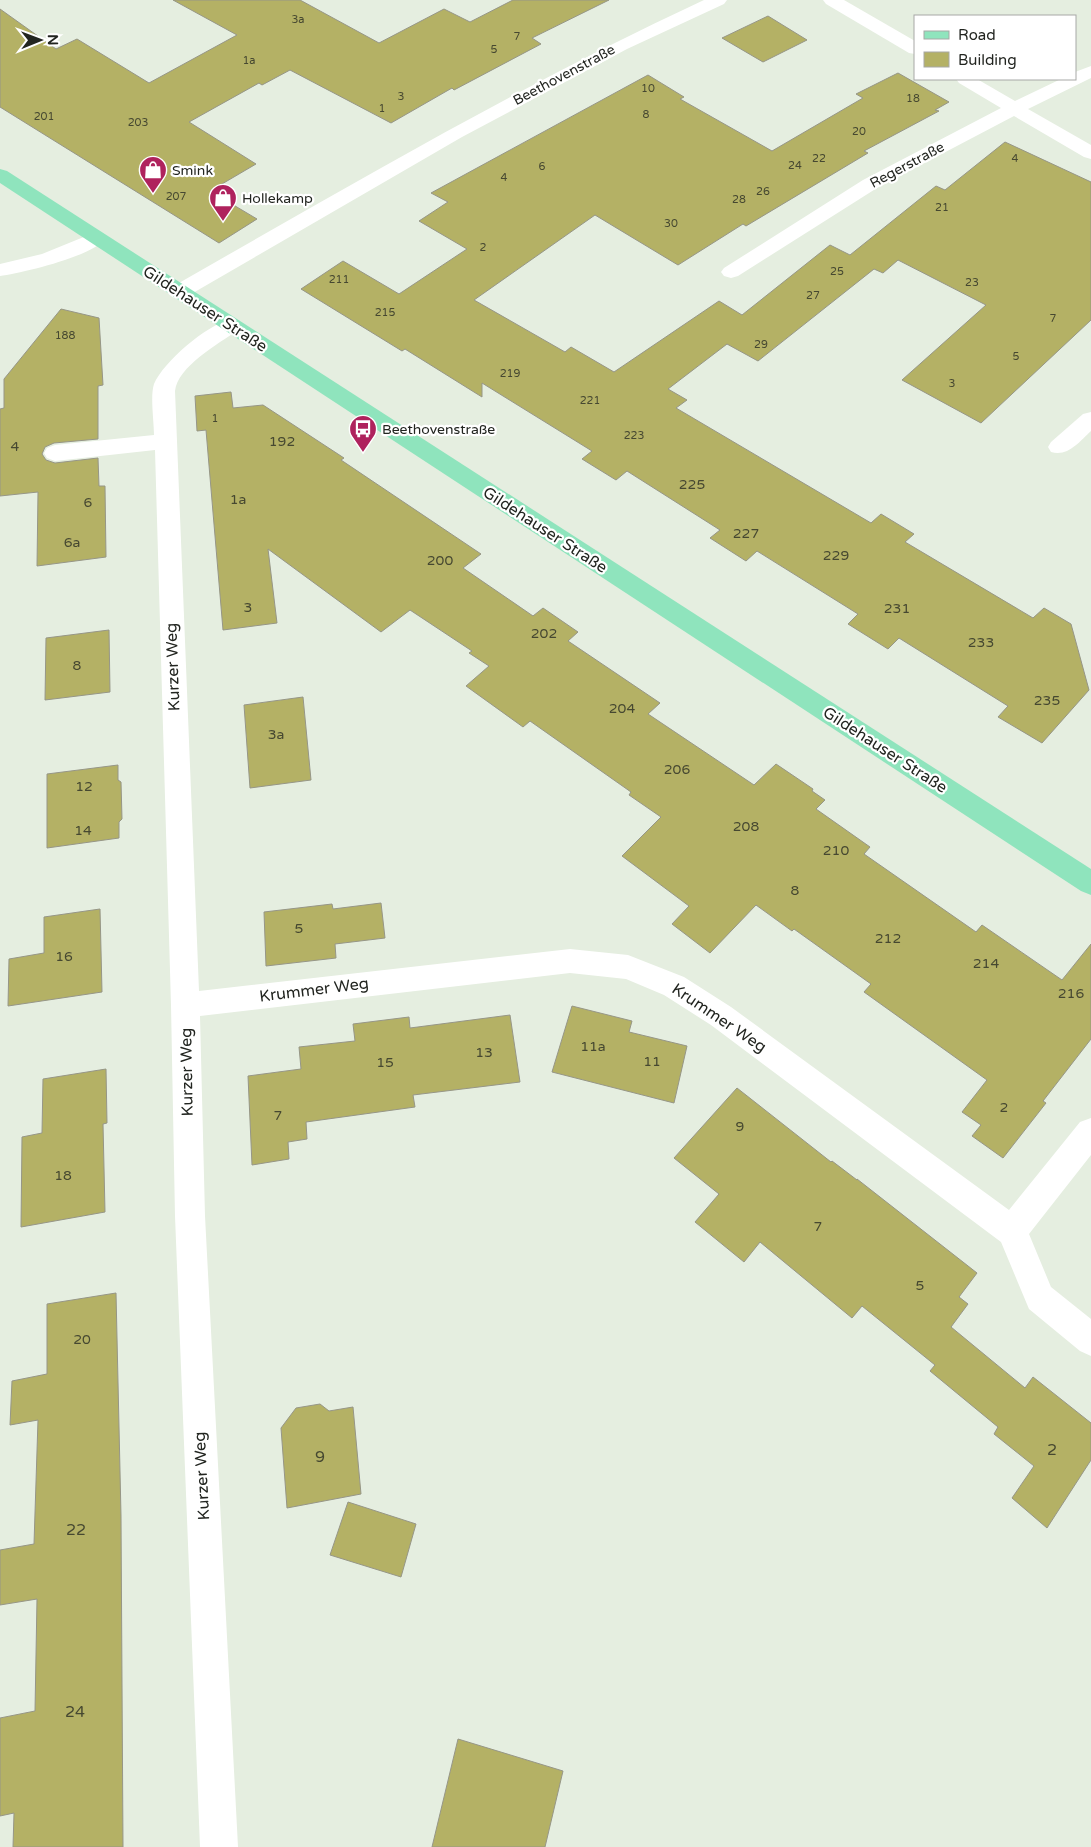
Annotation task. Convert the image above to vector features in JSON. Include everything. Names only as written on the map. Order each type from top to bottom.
[{"type":"main road","name":"Gildehauser Straße","points":[[0,176],[1091,883]]},
{"type":"street","name":"Beethovenstraße","points":[[179,292],[455,132],[621,45],[718,0]]},
{"type":"street","points":[[832,0],[914,48]]},
{"type":"street","name":"Regerstraße","points":[[1076,78],[1091,71]]},
{"type":"street","points":[[967,80],[1091,153]]},
{"type":"street","name":"Regerstraße","points":[[731,272],[870,184],[1073,80]]},
{"type":"street","points":[[0,270],[60,255],[96,238]]},
{"type":"street","name":"Kurzer Weg","points":[[219,1847],[190,1226],[185,1005],[165,440],[165,384],[194,351],[230,326]]},
{"type":"street","points":[[1060,447],[1091,419]]},
{"type":"street","points":[[55,453],[165,440]]},
{"type":"street","name":"Krummer Weg","points":[[185,1005],[570,961],[628,967],[674,986],[721,1016],[1012,1231]]},
{"type":"street","points":[[1091,1132],[1012,1231],[1040,1298],[1091,1340]]},
{"type":"building","points":[[173,0],[300,0],[379,43],[444,9],[470,22],[513,0],[609,0],[532,38],[541,44],[454,90],[452,88],[391,123],[290,70],[262,85],[259,83],[189,122],[256,164],[210,191],[257,219],[219,243],[0,107],[0,9],[56,49],[77,39],[149,83],[237,35]]},
{"type":"building","points":[[768,16],[807,40],[763,62],[722,38]]},
{"type":"building","points":[[898,73],[949,102],[935,110],[939,111],[864,151],[868,153],[746,226],[743,224],[678,265],[595,215],[474,300],[565,352],[571,347],[614,372],[719,301],[742,315],[830,245],[850,255],[936,186],[945,190],[1005,142],[1091,182],[1091,320],[981,423],[902,380],[986,305],[898,260],[883,273],[874,269],[758,361],[727,344],[668,389],[687,400],[676,408],[871,523],[881,514],[914,534],[905,542],[1033,618],[1044,608],[1071,624],[1089,690],[1042,743],[998,717],[1008,706],[899,638],[888,649],[848,624],[858,614],[757,551],[746,561],[710,538],[720,530],[627,471],[616,480],[582,459],[592,451],[482,383],[482,397],[405,349],[402,351],[301,289],[343,261],[399,294],[467,249],[419,221],[448,202],[431,193],[648,75],[684,97],[680,99],[772,151],[863,98],[856,94]]},
{"type":"building","points":[[61,309],[99,318],[103,385],[98,386],[98,439],[54,443],[45,447],[42,454],[46,460],[55,463],[98,458],[99,486],[105,486],[106,557],[37,566],[38,492],[0,496],[0,409],[4,408],[4,379]]},
{"type":"building","points":[[231,392],[233,408],[263,405],[344,458],[341,460],[481,554],[463,568],[533,616],[543,608],[578,632],[568,641],[660,703],[648,714],[754,785],[776,764],[813,789],[812,791],[825,800],[816,809],[870,847],[864,854],[976,932],[982,925],[1062,980],[1091,944],[1091,1039],[1043,1101],[1046,1103],[1003,1158],[972,1136],[981,1125],[962,1112],[987,1080],[864,992],[871,984],[794,929],[792,931],[756,905],[710,953],[672,924],[689,906],[622,856],[661,817],[629,795],[631,792],[530,721],[523,727],[466,686],[489,666],[469,653],[472,651],[410,610],[381,632],[268,549],[277,623],[223,630],[206,430],[197,431],[195,396]]},
{"type":"building","points":[[109,630],[110,692],[45,700],[46,638]]},
{"type":"building","points":[[303,697],[311,780],[250,788],[244,705]]},
{"type":"building","points":[[118,765],[118,780],[121,782],[122,819],[119,822],[119,838],[47,848],[47,774]]},
{"type":"building","points":[[381,903],[385,938],[335,944],[336,958],[266,966],[264,912],[332,904],[333,909]]},
{"type":"building","points":[[100,909],[102,992],[8,1006],[9,959],[44,953],[44,917]]},
{"type":"building","points":[[572,1006],[632,1021],[629,1032],[687,1046],[674,1103],[552,1072]]},
{"type":"building","points":[[510,1015],[520,1082],[413,1095],[415,1107],[306,1122],[307,1139],[288,1142],[289,1159],[252,1165],[248,1076],[301,1069],[299,1047],[355,1041],[353,1024],[409,1017],[410,1028]]},
{"type":"building","points":[[106,1069],[107,1123],[103,1124],[105,1212],[21,1227],[22,1137],[42,1133],[43,1079]]},
{"type":"building","points":[[737,1088],[977,1273],[959,1297],[968,1304],[951,1327],[1025,1388],[1033,1377],[1091,1423],[1091,1460],[1047,1528],[1012,1498],[1034,1466],[994,1434],[998,1427],[930,1371],[935,1365],[862,1306],[852,1318],[760,1242],[744,1262],[695,1222],[719,1194],[674,1158]]},
{"type":"building","points":[[116,1293],[121,1516],[123,1847],[13,1847],[14,1813],[0,1816],[0,1718],[35,1711],[37,1599],[0,1605],[0,1550],[34,1544],[38,1420],[10,1425],[12,1381],[47,1374],[47,1304]]},
{"type":"building","points":[[320,1404],[329,1411],[353,1407],[361,1494],[287,1508],[281,1428],[296,1408]]},
{"type":"building","points":[[348,1502],[416,1524],[401,1577],[330,1555]]},
{"type":"building","points":[[458,1739],[563,1771],[545,1847],[432,1847]]},
{"type":"place","name":"Smink","points":[[153,194]]},
{"type":"place","name":"Hollekamp","points":[[223,222]]},
{"type":"place","name":"Beethovenstraße","points":[[363,453]]}]
